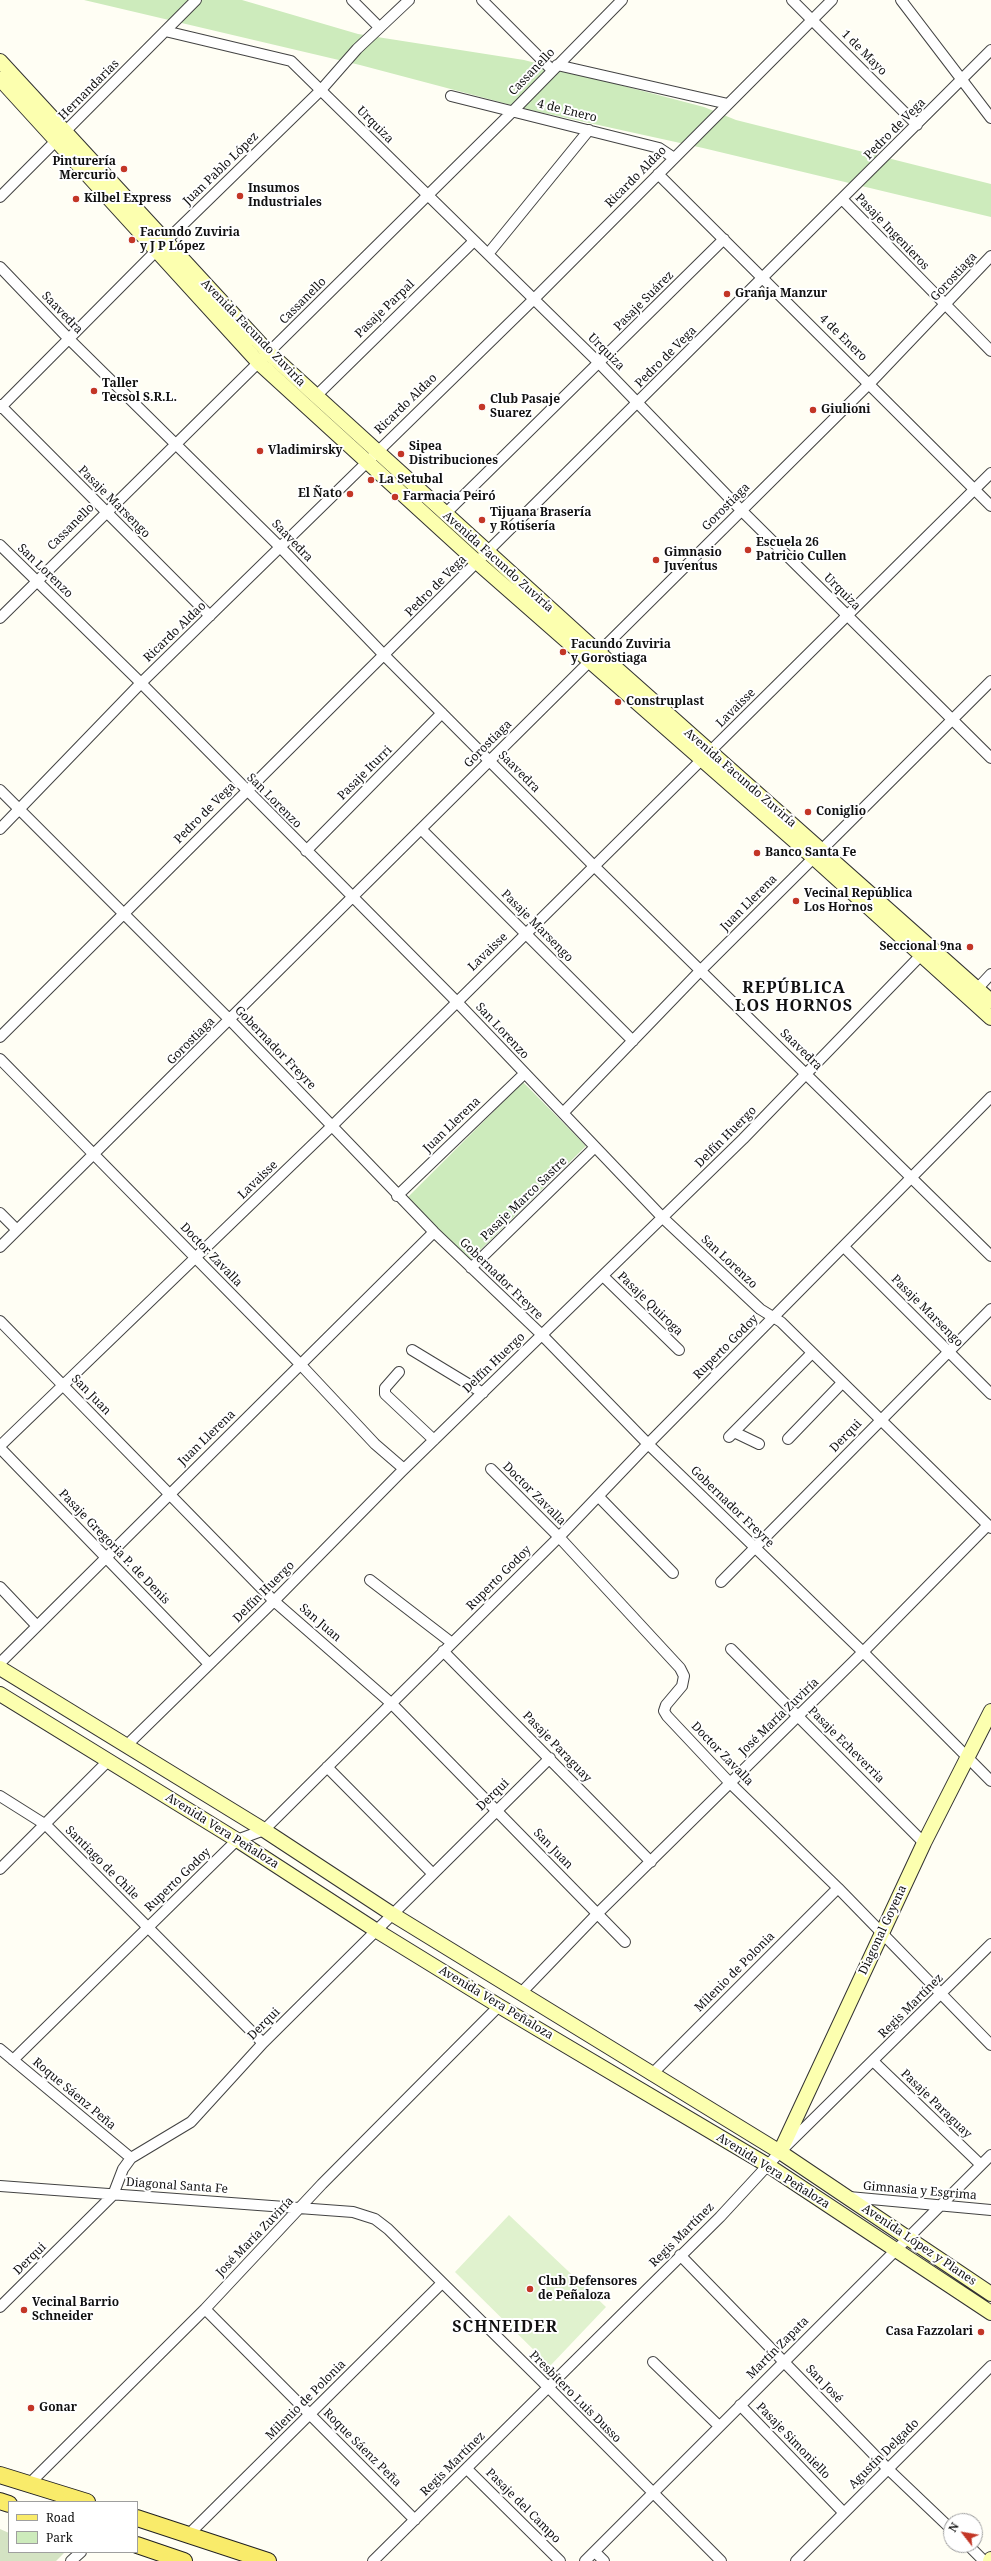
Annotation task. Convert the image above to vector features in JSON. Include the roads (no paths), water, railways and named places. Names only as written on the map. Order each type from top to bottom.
[{"type":"main road","name":"Avenida Facundo Zuviría","points":[[0,61],[61,136],[264,358],[483,558],[817,854],[925,952],[991,1018]]},
{"type":"main road","name":"Avenida Facundo Zuviría","points":[[0,79],[61,136]]},
{"type":"main road","name":"Avenida Facundo Zuviría","points":[[264,358],[315,396],[371,457],[445,514],[483,558]]},
{"type":"main road","name":"Avenida Facundo Zuviría","points":[[925,952],[977,989],[991,1001]]},
{"type":"main road","name":"Avenida Vera Peñaloza","points":[[0,1668],[264,1830],[392,1914],[520,1994],[780,2152],[847,2197]]},
{"type":"main road","name":"Avenida Vera Peñaloza","points":[[0,1694],[237,1840],[377,1931],[499,2006],[769,2166],[991,2313]]},
{"type":"main road","name":"Diagonal Goyena","points":[[780,2152],[924,1843],[991,1710]]},
{"type":"main road","name":"Avenida López y Planes","points":[[847,2197],[991,2294]]},
{"type":"main road","points":[[0,2474],[84,2501]]},
{"type":"main road","points":[[138,2518],[268,2561]]},
{"type":"main road","points":[[138,2545],[184,2561]]},
{"type":"street","name":"Hernandarias","points":[[0,197],[196,0]]},
{"type":"street","points":[[352,0],[379,27]]},
{"type":"street","name":"Juan Pablo López","points":[[0,406],[321,90],[379,27],[409,0]]},
{"type":"street","points":[[482,0],[555,68],[728,104]]},
{"type":"street","name":"Cassanello","points":[[0,618],[105,512],[428,196],[622,0]]},
{"type":"street","name":"1 de Mayo","points":[[792,0],[917,125]]},
{"type":"street","name":"Ricardo Aldao","points":[[0,829],[141,683],[281,548],[371,457],[534,299],[832,0]]},
{"type":"street","points":[[901,0],[991,118]]},
{"type":"street","name":"Urquiza","points":[[165,31],[283,57],[291,61],[600,364],[741,510],[991,758]]},
{"type":"street","name":"Pedro de Vega","points":[[0,1037],[245,791],[483,558],[843,200],[991,50]]},
{"type":"street","name":"4 de Enero","points":[[452,96],[659,148],[674,158]]},
{"type":"street","points":[[488,254],[589,130]]},
{"type":"street","name":"4 de Enero","points":[[658,174],[870,383],[991,506]]},
{"type":"street","name":"Pasaje Ingenieros","points":[[843,200],[991,351]]},
{"type":"street","name":"Pasaje Suárez","points":[[445,514],[600,364],[724,239]]},
{"type":"street","name":"Pasaje Parpal","points":[[315,396],[474,241]]},
{"type":"street","name":"Gorostiaga","points":[[0,1247],[422,830],[594,656],[870,383],[946,305],[991,256]]},
{"type":"street","name":"Saavedra","points":[[0,267],[69,339],[176,442],[384,655],[594,866],[991,1256]]},
{"type":"street","name":"Pasaje Marsengo","points":[[0,406],[210,616]]},
{"type":"street","name":"Lavaisse","points":[[0,1447],[333,1125],[456,1001],[706,756],[846,614],[991,473]]},
{"type":"street","name":"San Lorenzo","points":[[0,545],[141,683],[245,791],[456,1001],[524,1074],[563,1113],[594,1148],[663,1218],[760,1309],[781,1322],[989,1527]]},
{"type":"street","name":"Juan Llerena","points":[[563,1113],[700,971],[991,681]]},
{"type":"street","name":"Pasaje Iturri","points":[[306,851],[442,713]]},
{"type":"street","name":"Gobernador Freyre","points":[[0,790],[124,913],[333,1125],[397,1196],[542,1335],[648,1444],[863,1652],[991,1781]]},
{"type":"street","name":"Pasaje Marsengo","points":[[422,830],[527,933],[633,1041]]},
{"type":"street","name":"Delfín Huergo","points":[[127,1746],[274,1601],[404,1469],[663,1218],[925,952]]},
{"type":"street","points":[[977,989],[991,974]]},
{"type":"street","name":"Doctor Zavalla","points":[[0,1059],[301,1365],[375,1444],[404,1469]]},
{"type":"street","name":"Juan Llerena","points":[[397,1196],[524,1074]]},
{"type":"street","name":"Ruperto Godoy","points":[[13,2060],[237,1840],[264,1830],[326,1767],[392,1704],[443,1651],[559,1537],[648,1444],[991,1097]]},
{"type":"street","name":"Pasaje Marco Sastre","points":[[471,1268],[594,1148]]},
{"type":"street","points":[[0,1212],[17,1230]]},
{"type":"street","name":"Juan Llerena","points":[[0,1663],[434,1232]]},
{"type":"street","name":"Pasaje Marsengo","points":[[844,1247],[949,1350],[991,1394]]},
{"type":"street","name":"Pasaje Quiroga","points":[[603,1276],[679,1350]]},
{"type":"street","name":"Derqui","points":[[721,1582],[755,1549],[879,1419],[991,1309]]},
{"type":"street","name":"San Juan","points":[[0,1321],[274,1601],[392,1704],[625,1942]]},
{"type":"street","points":[[412,1350],[482,1393]]},
{"type":"street","points":[[759,1444],[732,1435],[812,1353]]},
{"type":"street","points":[[398,1372],[385,1388],[385,1394],[434,1440]]},
{"type":"street","points":[[788,1439],[842,1383]]},
{"type":"street","name":"Pasaje Gregoria P. de Denis","points":[[0,1447],[209,1664]]},
{"type":"street","name":"Doctor Zavalla","points":[[491,1469],[559,1537],[680,1668],[684,1676],[682,1686],[666,1705],[664,1710],[730,1783],[838,1888],[881,1934],[991,2045]]},
{"type":"street","points":[[598,1496],[674,1573]]},
{"type":"street","name":"José María Zuviría","points":[[520,1994],[598,1913],[989,1527]]},
{"type":"street","points":[[370,1580],[452,1643]]},
{"type":"street","points":[[0,1587],[37,1626]]},
{"type":"street","name":"Pasaje Echeverria","points":[[731,1649],[924,1843]]},
{"type":"street","name":"Pasaje Paraguay","points":[[443,1651],[651,1862]]},
{"type":"street","name":"Derqui","points":[[0,2307],[113,2195],[123,2169],[131,2158],[191,2122],[263,2043],[377,1931],[496,1809],[550,1758]]},
{"type":"street","points":[[0,1869],[46,1825],[109,1760]]},
{"type":"street","points":[[326,1767],[432,1873]]},
{"type":"street","name":"Santiago de Chile","points":[[0,1796],[46,1825],[263,2043]]},
{"type":"street","name":"Milenio de Polonia","points":[[651,2074],[838,1888]]},
{"type":"street","name":"Regis Martínez","points":[[373,2561],[549,2388],[769,2166],[780,2152],[941,1995],[991,1944]]},
{"type":"street","name":"José María Zuviría","points":[[29,2484],[205,2309],[322,2184],[499,2006]]},
{"type":"street","name":"Roque Sáenz Peña","points":[[0,2049],[131,2158]]},
{"type":"street","name":"Pasaje Paraguay","points":[[873,2061],[981,2166]]},
{"type":"street","name":"Martín Zapata","points":[[585,2561],[938,2206],[991,2155]]},
{"type":"street","name":"Diagonal Santa Fe","points":[[0,2186],[353,2212]]},
{"type":"street","name":"Gimnasia y Esgrima","points":[[847,2197],[991,2210]]},
{"type":"street","name":"Presbítero Luis Dusso","points":[[353,2212],[370,2216],[382,2223],[441,2284],[549,2388],[721,2561]]},
{"type":"street","name":"San José","points":[[680,2255],[888,2469],[943,2521]]},
{"type":"street","name":"Milenio de Polonia","points":[[189,2534],[441,2284]]},
{"type":"street","name":"Roque Sáenz Peña","points":[[205,2309],[415,2520]]},
{"type":"street","points":[[652,2362],[719,2426]]},
{"type":"street","name":"Agustín Delgado","points":[[796,2561],[991,2366]]},
{"type":"street","name":"Pasaje Simoniello","points":[[740,2405],[844,2513]]},
{"type":"street","name":"Pasaje del Campo","points":[[467,2468],[560,2561]]},
{"type":"street","points":[[595,2552],[604,2561]]},
{"type":"street","points":[[71,2561],[80,2553]]},
{"type":"street","points":[[976,2553],[984,2561]]},
{"type":"place","name":"Pinturería Mercurio","points":[[124,169]]},
{"type":"place","name":"Insumos Industriales","points":[[240,196]]},
{"type":"place","name":"Kilbel Express","points":[[76,199]]},
{"type":"place","name":"Facundo Zuviria y J P López","points":[[132,240]]},
{"type":"place","name":"Granja Manzur","points":[[727,294]]},
{"type":"place","name":"Taller Tecsol S.R.L.","points":[[94,391]]},
{"type":"place","name":"Club Pasaje Suarez","points":[[482,407]]},
{"type":"place","name":"Giulioni","points":[[813,410]]},
{"type":"place","name":"Vladimirsky","points":[[260,451]]},
{"type":"place","name":"Sipea Distribuciones","points":[[401,454]]},
{"type":"place","name":"La Setubal","points":[[371,480]]},
{"type":"place","name":"El Ñato","points":[[350,494]]},
{"type":"place","name":"Farmacia Peiró","points":[[395,497]]},
{"type":"place","name":"Tijuana Brasería y Rotisería","points":[[482,520]]},
{"type":"place","name":"Escuela 26 Patricio Cullen","points":[[748,550]]},
{"type":"place","name":"Gimnasio Juventus","points":[[656,560]]},
{"type":"place","name":"Facundo Zuviria y Gorostiaga","points":[[563,652]]},
{"type":"place","name":"Construplast","points":[[618,702]]},
{"type":"place","name":"Coniglio","points":[[808,812]]},
{"type":"place","name":"Banco Santa Fe","points":[[757,853]]},
{"type":"place","name":"Vecinal República Los Hornos","points":[[796,901]]},
{"type":"place","name":"Seccional 9na","points":[[970,947]]},
{"type":"place","name":"Club Defensores de Peñaloza","points":[[530,2289]]},
{"type":"place","name":"Vecinal Barrio Schneider","points":[[24,2310]]},
{"type":"place","name":"Casa Fazzolari","points":[[981,2332]]},
{"type":"place","name":"Gonar","points":[[31,2408]]},
{"type":"district","name":"REPÚBLICA LOS HORNOS","points":[[794,997]]},
{"type":"district","name":"SCHNEIDER","points":[[505,2327]]}]
